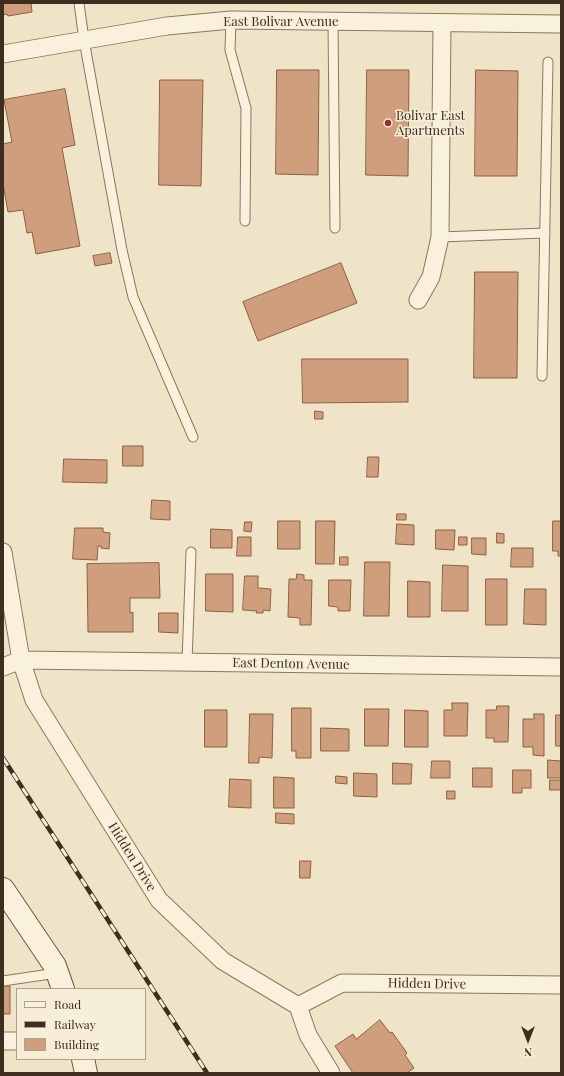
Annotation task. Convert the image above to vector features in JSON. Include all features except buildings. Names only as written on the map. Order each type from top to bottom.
[{"type":"street","name":"East Bolivar Avenue","points":[[3,54],[167,26],[231,20],[561,24]]},
{"type":"street","points":[[418,300],[431,277],[440,237],[442,23]]},
{"type":"street","name":"Hidden Drive","points":[[3,552],[21,660],[34,700],[159,900],[223,961],[298,1006],[342,983],[561,985]]},
{"type":"street","points":[[3,667],[21,660]]},
{"type":"street","name":"East Denton Avenue","points":[[21,660],[561,666]]},
{"type":"street","points":[[3,889],[55,966],[60,981]]},
{"type":"street","points":[[298,1006],[308,1035],[331,1073]]},
{"type":"street","points":[[3,1041],[16,1041]]},
{"type":"street","points":[[83,1060],[86,1073]]},
{"type":"lane","points":[[79,3],[84,40],[122,250],[133,297],[193,437]]},
{"type":"lane","points":[[231,20],[230,50],[246,108],[245,221]]},
{"type":"lane","points":[[333,21],[335,228]]},
{"type":"lane","points":[[542,376],[548,62]]},
{"type":"lane","points":[[440,237],[545,233]]},
{"type":"lane","points":[[188,662],[191,552]]},
{"type":"lane","points":[[3,981],[60,981]]},
{"type":"railway","points":[[3,758],[207,1073]]},
{"type":"place","name":"Bolivar East Apartments","points":[[388,123]]}]
